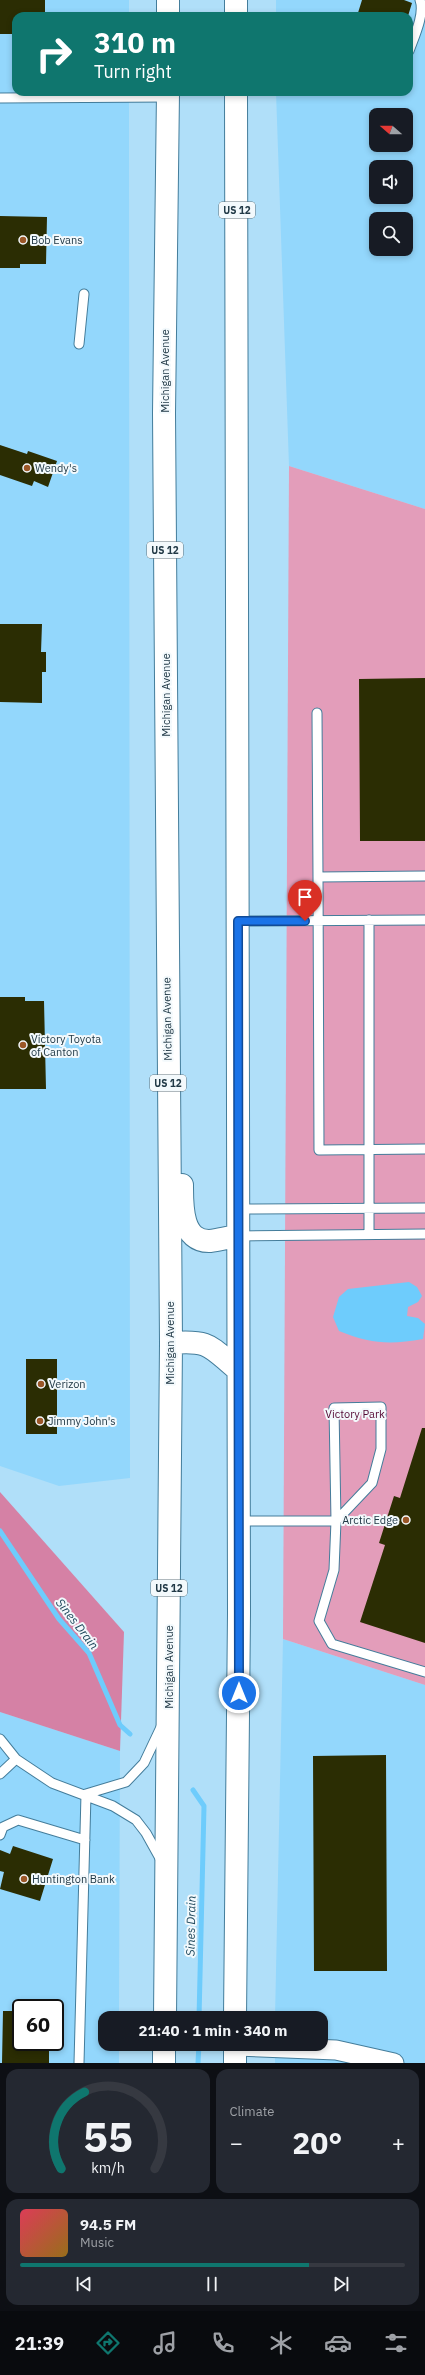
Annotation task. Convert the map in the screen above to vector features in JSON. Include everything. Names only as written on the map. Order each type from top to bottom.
[{"type":"main road","points":[[168,0],[168,12]]},
{"type":"main road","points":[[236,0],[236,12]]},
{"type":"main road","name":"Michigan Avenue","points":[[165,2011],[171,1343],[164,413],[168,96]]},
{"type":"main road","name":"US 12","points":[[235,2011],[239,1521],[237,1210],[238,921],[236,96]]},
{"type":"main road","points":[[168,1024],[182,1038],[182,1200],[186,1228],[199,1238],[209,1241],[238,1236]]},
{"type":"main road","points":[[171,1343],[197,1341],[210,1346],[238,1370]]},
{"type":"main road","points":[[164,2051],[164,2063]]},
{"type":"street","points":[[328,2050],[336,2050],[394,2063]]},
{"type":"lane","points":[[413,39],[422,9],[420,0]]},
{"type":"lane","points":[[0,98],[84,96]]},
{"type":"lane","points":[[78,344],[84,294]]},
{"type":"lane","points":[[317,713],[319,1150],[425,1149]]},
{"type":"lane","points":[[318,877],[425,876]]},
{"type":"lane","points":[[369,920],[369,1234]]},
{"type":"lane","points":[[238,921],[425,920]]},
{"type":"lane","points":[[237,1210],[425,1208]]},
{"type":"lane","points":[[238,1236],[425,1234]]},
{"type":"lane","points":[[239,1521],[336,1521],[372,1483],[382,1449],[381,1407],[334,1408],[336,1521],[334,1570],[320,1621],[332,1644],[425,1672]]},
{"type":"lane","points":[[86,1794],[126,1782],[144,1763],[168,1711]]},
{"type":"lane","points":[[0,1739],[16,1759],[52,1783],[86,1794],[113,1806],[136,1820],[146,1833],[167,1873]]},
{"type":"lane","points":[[0,1774],[16,1759]]},
{"type":"lane","points":[[79,2063],[86,1794]]},
{"type":"lane","points":[[0,1835],[3,1827],[18,1820],[84,1840]]},
{"type":"shaded area","points":[[0,0],[129,0],[129,12],[12,12],[12,96],[129,96],[130,1478],[59,1486],[0,1466]]},
{"type":"shaded area","points":[[276,0],[425,0],[425,509],[289,466],[276,96],[413,96],[413,12],[276,12]]},
{"type":"shaded area","points":[[409,1282],[417,1287],[422,1296],[418,1302],[408,1307],[407,1316],[418,1318],[425,1324],[423,1339],[390,1343],[361,1339],[339,1331],[333,1317],[339,1297],[348,1289]]},
{"type":"shaded area","points":[[0,1492],[124,1632],[120,1751],[0,1712]]},
{"type":"shaded area","points":[[283,1639],[425,1685],[425,2063],[275,2063],[275,2051],[328,2051],[328,2011],[275,2011]]},
{"type":"shaded area","points":[[0,1712],[120,1751],[119,2011],[98,2011],[98,2051],[119,2051],[119,2063],[0,2063]]},
{"type":"green space","name":"Victory Park","points":[[289,466],[425,509],[425,1685],[283,1639]]},
{"type":"building","points":[[0,0],[45,0],[45,12],[12,12],[12,34],[0,34]]},
{"type":"building","points":[[362,0],[404,0],[412,3],[409,12],[358,12]]},
{"type":"building","name":"Bob Evans","points":[[0,216],[47,217],[46,264],[20,264],[20,268],[0,268]]},
{"type":"building","name":"Wendy's","points":[[0,445],[27,454],[28,451],[57,461],[48,487],[34,481],[32,486],[0,475]]},
{"type":"building","points":[[0,624],[42,624],[41,652],[46,652],[46,672],[42,672],[42,703],[0,702]]},
{"type":"building","points":[[425,678],[425,841],[360,841],[359,679]]},
{"type":"building","name":"Victory Toyota of Canton","points":[[0,997],[25,997],[25,1001],[44,1001],[46,1089],[0,1089]]},
{"type":"building","points":[[26,1359],[57,1359],[57,1434],[26,1434]]},
{"type":"building","name":"Arctic Edge","points":[[422,1428],[425,1428],[425,1643],[360,1622],[385,1545],[379,1543],[394,1496],[400,1498]]},
{"type":"building","points":[[386,1755],[387,1971],[314,1971],[313,1756]]},
{"type":"building","name":"Huntington Bank","points":[[13,1846],[53,1859],[40,1901],[0,1889],[4,1872],[0,1871],[0,1850],[10,1854]]},
{"type":"building","points":[[3,2011],[12,2011],[12,2051],[49,2051],[49,2063],[2,2063]]},
{"type":"waterway","name":"Sines Drain","points":[[0,1531],[59,1619],[89,1653],[120,1725],[130,1734]]},
{"type":"waterway","name":"Sines Drain","points":[[193,1790],[204,1806],[199,2011]]},
{"type":"waterway","name":"Sines Drain","points":[[198,2063],[199,2051]]},
{"type":"place","name":"Bob Evans","points":[[23,240]]},
{"type":"place","name":"Wendy's","points":[[27,468]]},
{"type":"place","name":"Victory Toyota of Canton","points":[[23,1045]]},
{"type":"place","name":"Verizon","points":[[41,1384]]},
{"type":"place","name":"Jimmy John's","points":[[40,1421]]},
{"type":"place","name":"Arctic Edge","points":[[406,1520]]},
{"type":"place","name":"Huntington Bank","points":[[24,1879]]},
{"type":"route","points":[[239,1693],[237,1307],[238,921],[305,921]]}]
